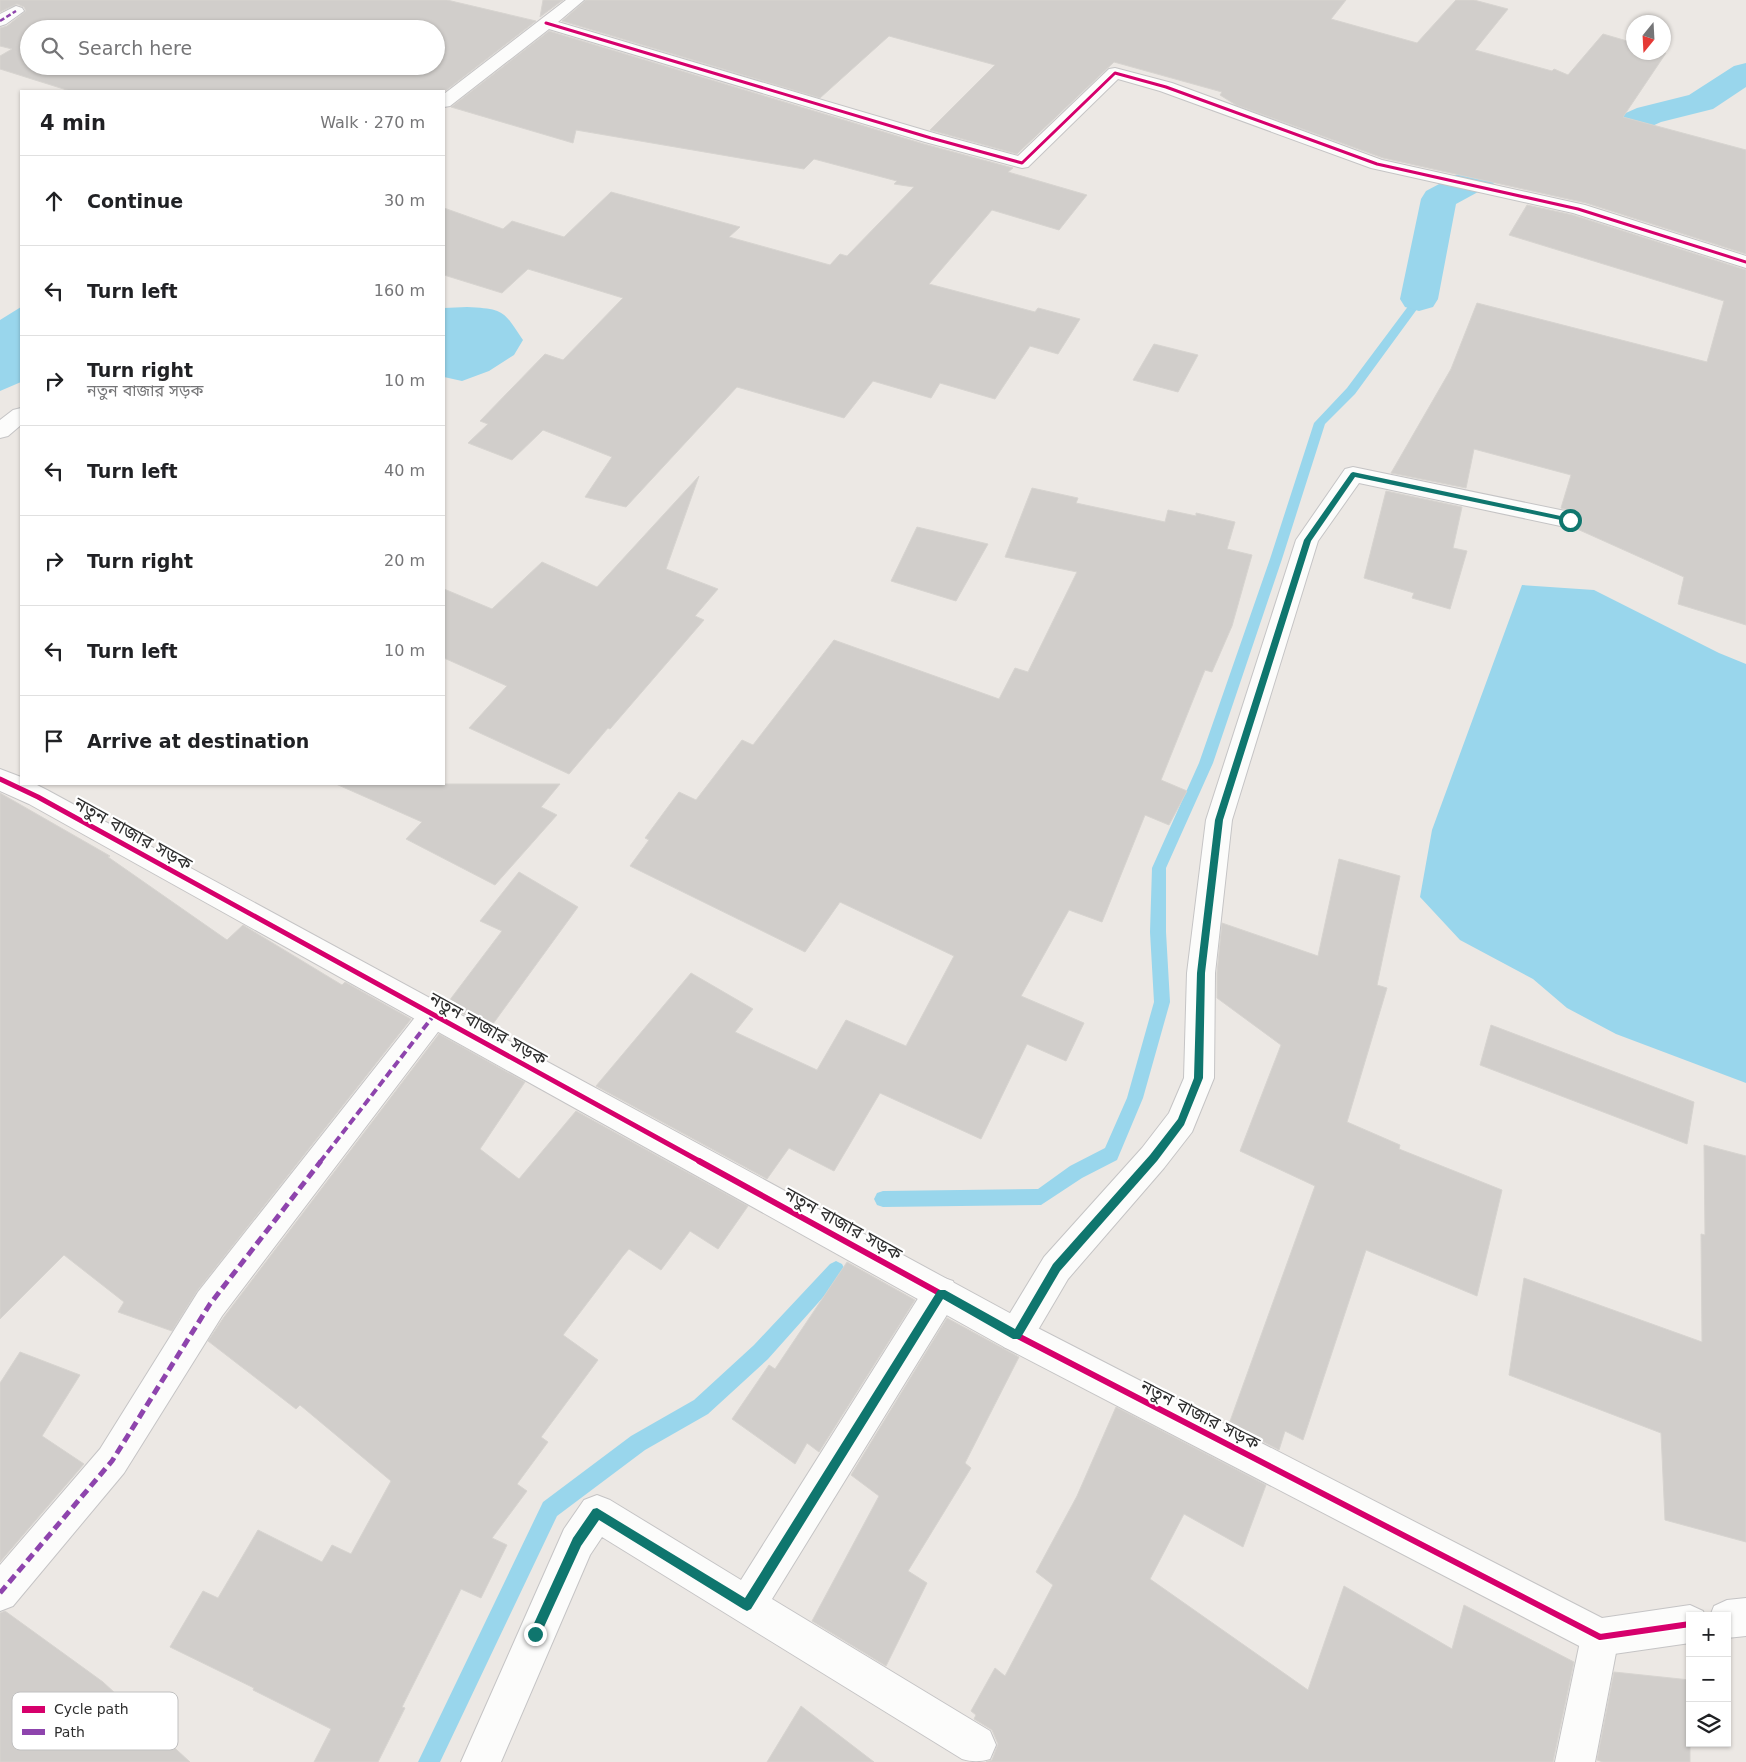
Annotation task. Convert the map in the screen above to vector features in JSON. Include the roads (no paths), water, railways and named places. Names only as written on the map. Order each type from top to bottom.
[{"type":"street","points":[[445,101],[576,0]]},
{"type":"street","points":[[0,21],[16,12]]},
{"type":"street","points":[[546,23],[931,138],[1022,163],[1115,73],[1166,87],[1377,164],[1578,209],[1746,262]]},
{"type":"street","points":[[0,431],[20,416]]},
{"type":"street","points":[[1016,1335],[1056,1268],[1153,1158],[1181,1122],[1199,1078],[1201,973],[1219,820],[1308,540],[1312,533],[1353,474],[1570,520]]},
{"type":"street","name":"নতুন বাজার সড়ক","points":[[0,779],[38,797],[1016,1335],[1600,1637]]},
{"type":"street","points":[[0,1593],[112,1461],[210,1304],[434,1015]]},
{"type":"street","points":[[747,1605],[941,1293]]},
{"type":"street","points":[[481,1762],[577,1542],[597,1513],[976,1744]]},
{"type":"street","points":[[1731,1619],[1746,1617]]},
{"type":"street","points":[[1576,1762],[1600,1637],[1686,1625]]},
{"type":"water","points":[[467,307],[496,310],[511,322],[523,340],[514,355],[489,371],[462,381],[445,377],[445,308]]},
{"type":"water","points":[[20,308],[20,382],[0,391],[0,320]]},
{"type":"water","points":[[1522,585],[1594,590],[1719,653],[1746,664],[1746,1083],[1616,1034],[1567,1008],[1533,979],[1460,940],[1420,897],[1432,830]]},
{"type":"waterway","points":[[1419,299],[1439,199],[1500,165],[1584,149],[1620,128],[1649,115],[1701,102],[1746,73]]},
{"type":"waterway","points":[[883,1199],[1041,1197],[1076,1172],[1111,1154],[1135,1098],[1162,1002],[1158,932],[1159,868],[1206,763],[1276,559],[1320,423],[1351,391],[1419,299]]},
{"type":"waterway","points":[[429,1762],[550,1509],[638,1443],[701,1407],[761,1352],[836,1270]]}]
